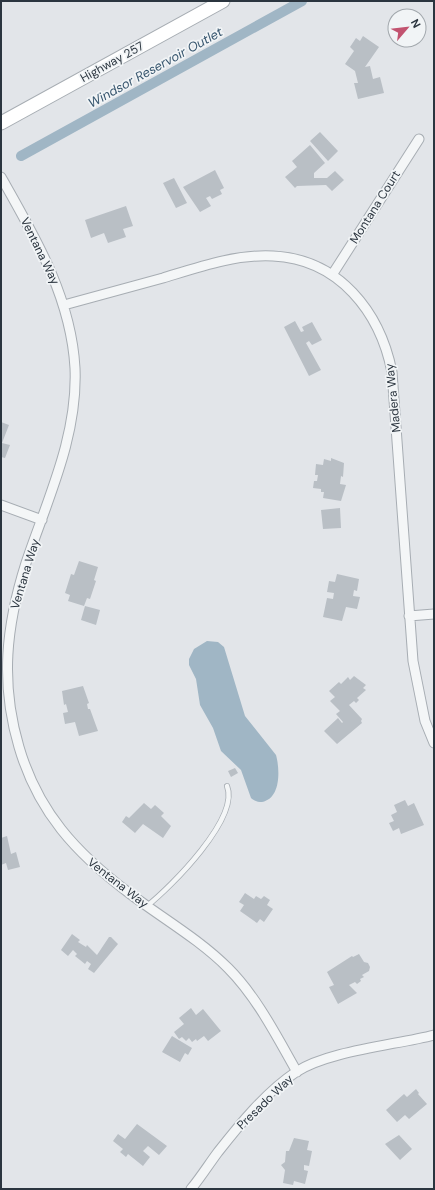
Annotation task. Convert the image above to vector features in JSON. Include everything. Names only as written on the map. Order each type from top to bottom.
[{"type":"main road","name":"Highway 257","points":[[1,123],[222,1]]},
{"type":"street","name":"Montana Court","points":[[332,275],[419,139]]},
{"type":"street","name":"Ventana Way","points":[[1,177],[46,260],[64,305],[73,350],[75,370],[74,407],[66,448],[18,589],[7,651],[8,685],[18,744],[32,780],[43,802],[78,851],[98,869],[193,938],[238,978],[261,1010],[297,1072]]},
{"type":"street","name":"Madera Way","points":[[64,305],[194,269],[245,257],[285,257],[300,261],[332,275],[343,283],[365,307],[379,328],[388,353],[392,372],[413,661],[418,696],[425,721],[434,743]]},
{"type":"street","points":[[1,505],[42,520]]},
{"type":"street","points":[[409,616],[434,614]]},
{"type":"street","name":"Presado Way","points":[[191,1189],[218,1152],[243,1123],[273,1091],[297,1072],[313,1064],[344,1054],[434,1035]]},
{"type":"lane","points":[[147,906],[172,884],[211,836],[228,806],[230,796],[227,786]]},
{"type":"water","points":[[207,641],[218,642],[224,647],[245,716],[276,755],[278,783],[276,790],[268,800],[262,802],[251,798],[241,770],[221,751],[213,728],[200,705],[196,679],[189,665],[189,659],[194,649]]},
{"type":"building","points":[[363,36],[379,47],[365,67],[370,66],[373,79],[380,77],[384,93],[358,99],[354,83],[358,83],[355,71],[345,64],[354,51],[350,47],[356,38],[360,41]]},
{"type":"building","points":[[320,132],[338,151],[328,161],[310,141]]},
{"type":"building","points":[[310,145],[325,163],[314,173],[314,178],[327,178],[335,171],[344,180],[332,191],[326,185],[297,186],[295,188],[285,177],[297,167],[292,161]]},
{"type":"building","points":[[215,170],[224,188],[220,190],[222,194],[212,199],[210,196],[206,198],[211,206],[200,212],[183,187]]},
{"type":"building","points":[[174,178],[187,203],[176,208],[163,183]]},
{"type":"building","points":[[126,206],[133,226],[123,229],[126,237],[108,243],[104,233],[91,238],[85,220]]},
{"type":"building","points":[[295,321],[301,332],[304,331],[302,327],[312,322],[322,340],[312,345],[309,341],[306,343],[321,370],[309,376],[284,327]]},
{"type":"building","points":[[1,422],[9,425],[2,443],[10,445],[5,458],[1,457]]},
{"type":"building","points":[[331,458],[344,463],[343,477],[341,476],[340,484],[346,485],[341,501],[323,498],[324,492],[321,492],[321,489],[313,488],[314,481],[317,481],[318,475],[315,475],[316,464],[323,465],[324,459],[331,461]]},
{"type":"building","points":[[340,508],[341,528],[323,529],[321,510]]},
{"type":"building","points":[[79,561],[98,567],[94,580],[96,581],[90,599],[87,598],[84,606],[68,601],[70,595],[65,593],[71,574],[74,575]]},
{"type":"building","points":[[337,574],[359,579],[357,591],[354,590],[353,596],[360,597],[357,609],[346,607],[342,621],[323,617],[327,598],[333,599],[334,593],[327,592],[329,581],[335,582]]},
{"type":"building","points":[[85,606],[100,610],[96,625],[81,620]]},
{"type":"building","points":[[354,676],[366,685],[363,688],[366,690],[357,698],[359,700],[356,703],[354,701],[349,705],[362,719],[362,723],[337,744],[324,731],[338,718],[342,723],[343,722],[336,714],[340,711],[330,701],[335,697],[329,691],[339,682],[341,684],[348,677],[350,680]]},
{"type":"building","points":[[83,686],[89,703],[87,704],[88,709],[90,709],[98,731],[79,736],[75,722],[65,724],[63,713],[68,712],[66,704],[64,705],[62,691]]},
{"type":"building","points":[[235,768],[238,773],[231,777],[228,771]]},
{"type":"building","points":[[405,800],[408,806],[414,803],[424,825],[401,834],[399,828],[393,831],[389,823],[394,821],[391,815],[397,812],[394,805]]},
{"type":"building","points":[[144,803],[151,809],[155,805],[164,813],[161,816],[171,826],[163,838],[143,824],[135,833],[122,822],[126,816],[129,818]]},
{"type":"building","points":[[7,836],[11,854],[16,852],[20,867],[8,870],[6,863],[1,865],[1,838]]},
{"type":"building","points":[[245,893],[254,899],[256,896],[261,899],[264,896],[270,900],[267,905],[273,909],[264,922],[260,919],[257,923],[240,911],[244,905],[239,902]]},
{"type":"building","points":[[72,934],[80,940],[78,942],[86,947],[87,945],[97,955],[109,937],[111,937],[118,944],[94,973],[88,969],[91,964],[87,961],[85,964],[75,956],[77,954],[73,950],[68,956],[61,950]]},
{"type":"building","points":[[359,954],[364,962],[368,963],[370,967],[369,971],[362,975],[364,977],[360,979],[361,981],[357,984],[355,982],[349,985],[357,993],[338,1004],[329,987],[334,985],[327,972],[352,956],[353,957]]},
{"type":"building","points":[[191,1008],[196,1015],[203,1009],[221,1031],[208,1041],[204,1036],[197,1041],[196,1039],[192,1042],[189,1038],[186,1041],[182,1037],[179,1039],[174,1032],[184,1024],[179,1018]]},
{"type":"building","points":[[172,1036],[192,1048],[188,1055],[185,1053],[180,1062],[162,1052]]},
{"type":"building","points":[[416,1089],[419,1093],[418,1094],[427,1104],[409,1119],[405,1115],[397,1122],[386,1110],[404,1094],[407,1097]]},
{"type":"building","points":[[137,1124],[167,1146],[159,1155],[148,1146],[143,1151],[150,1157],[143,1166],[128,1154],[126,1157],[120,1152],[123,1149],[113,1141],[118,1134],[125,1139]]},
{"type":"building","points":[[399,1135],[412,1149],[400,1160],[385,1144]]},
{"type":"building","points":[[294,1138],[309,1141],[307,1150],[312,1151],[309,1166],[304,1165],[304,1170],[308,1171],[305,1184],[294,1181],[293,1185],[283,1183],[285,1170],[281,1165],[285,1162],[286,1151],[289,1151]]},
{"type":"waterway","name":"Windsor Reservoir Outlet","points":[[21,156],[302,1]]}]
